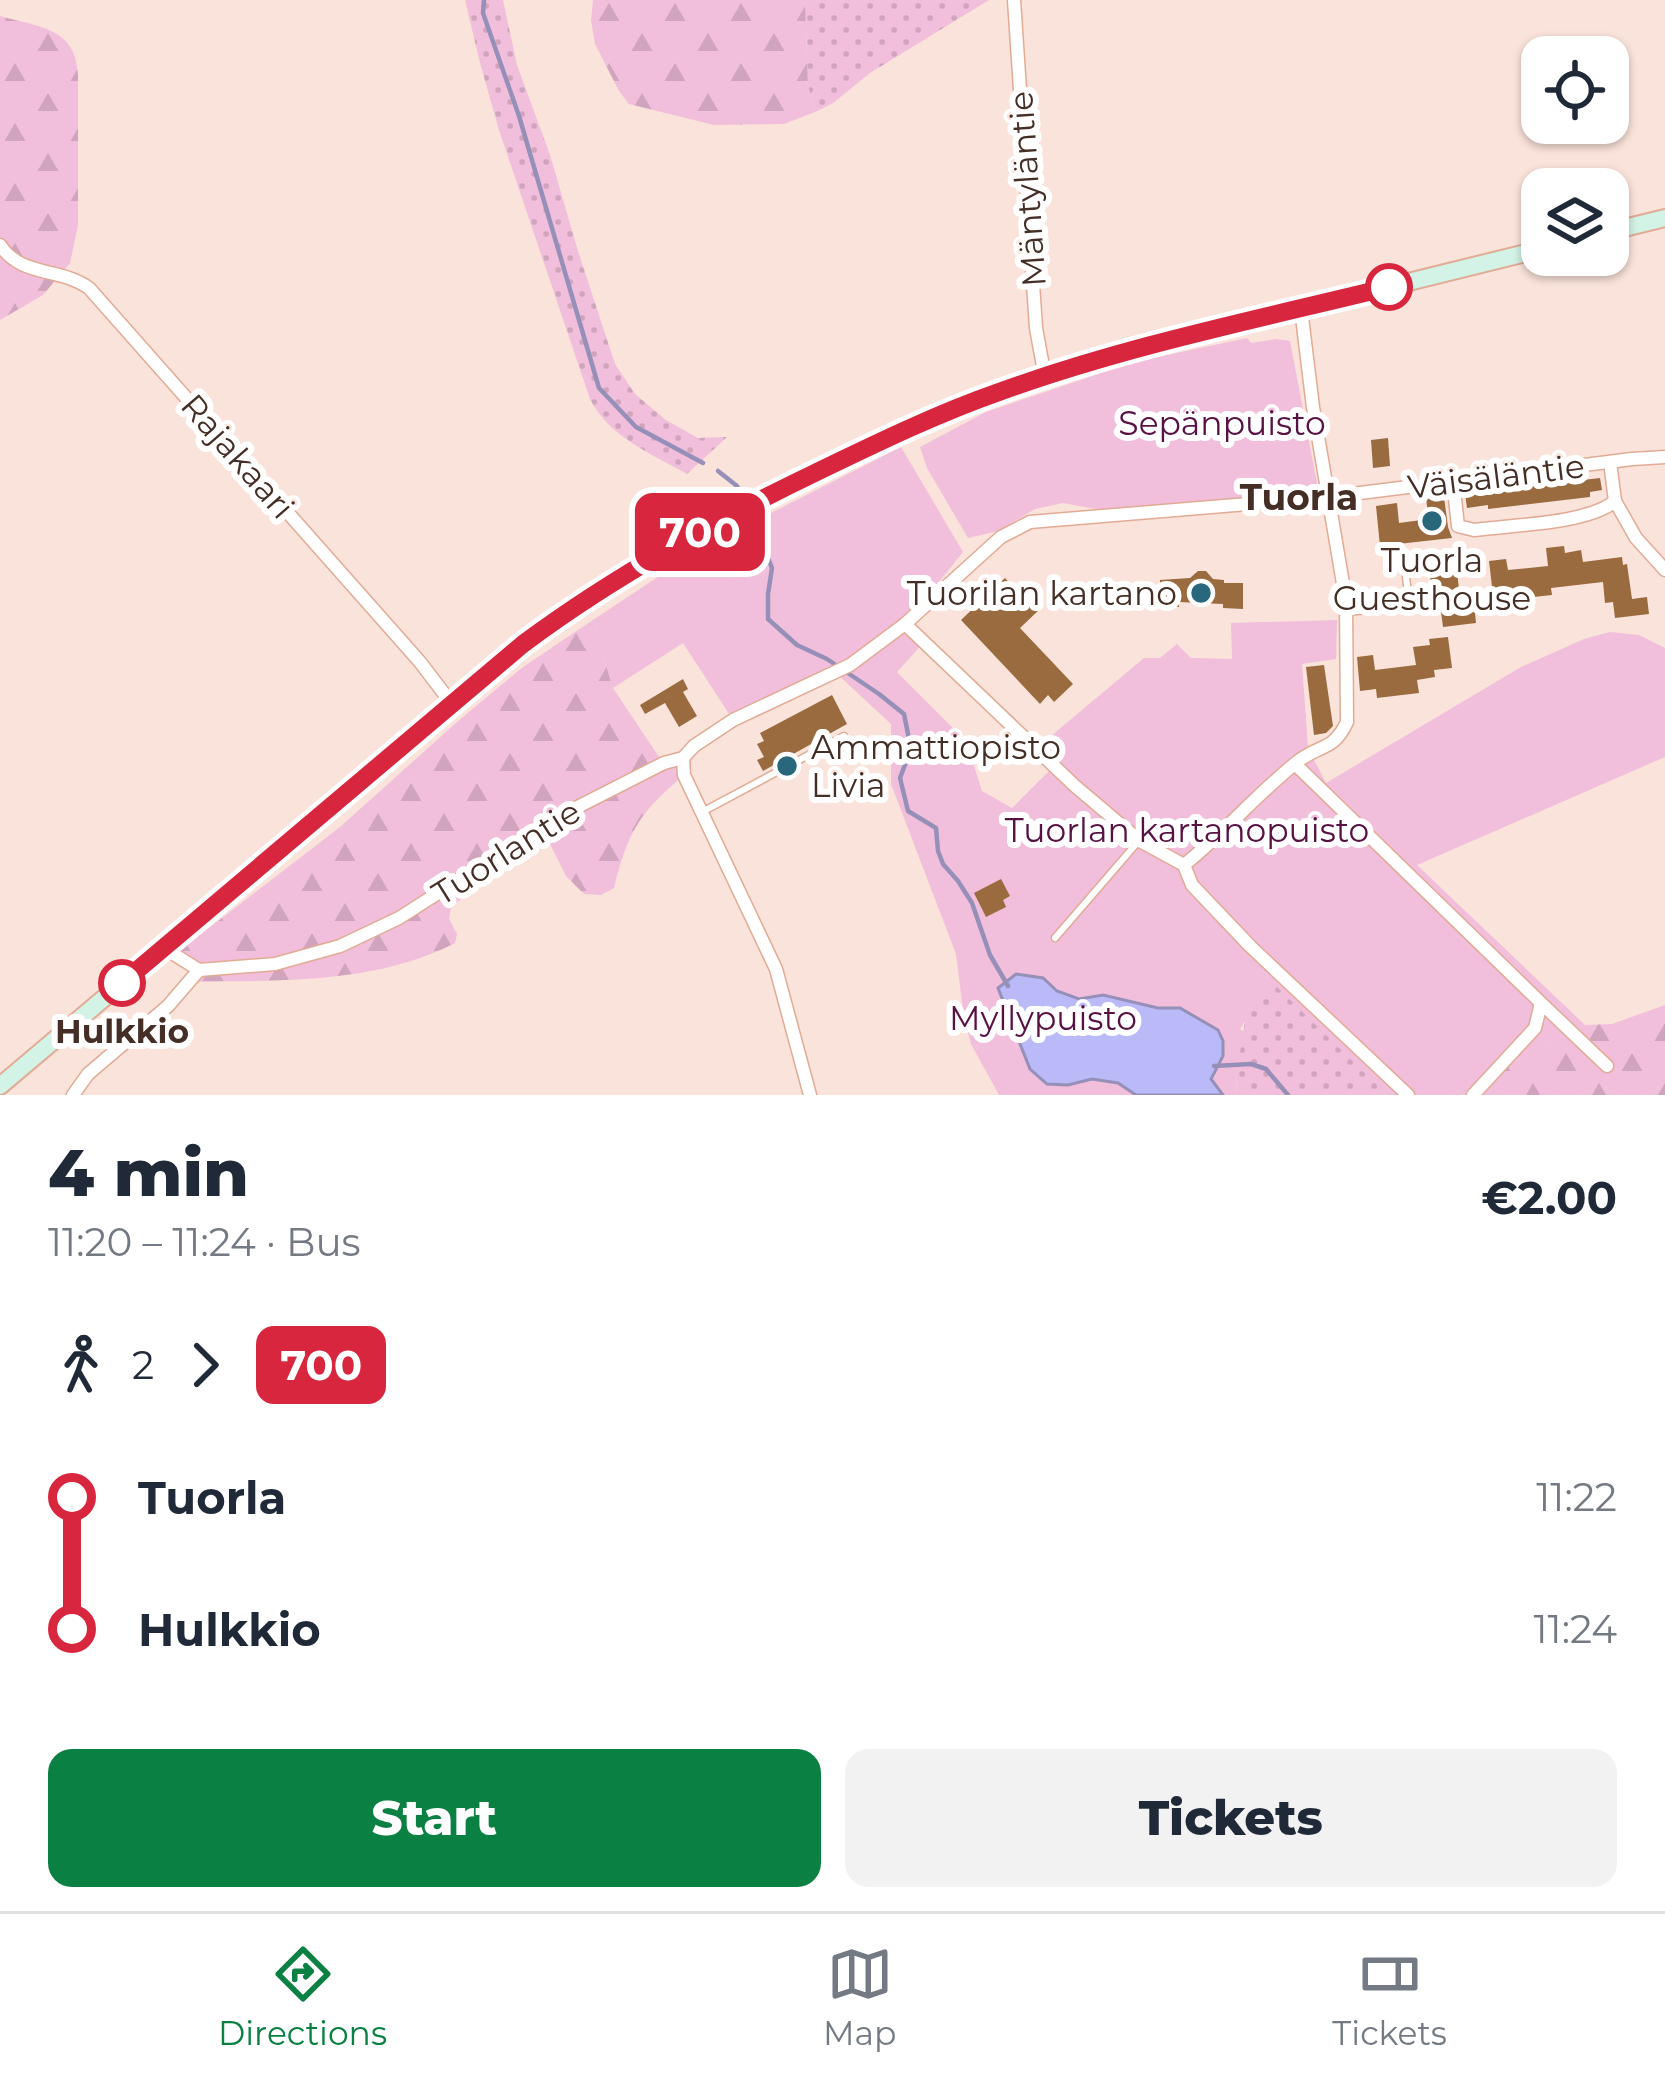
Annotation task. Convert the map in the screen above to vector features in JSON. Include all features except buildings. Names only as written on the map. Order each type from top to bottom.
[{"type":"main road","points":[[1629,227],[1665,218]]},
{"type":"main road","points":[[0,1087],[523,644],[606,586],[761,499],[894,434],[1004,390],[1142,348],[1521,254]]},
{"type":"street","name":"Mäntyläntie","points":[[1014,0],[1036,328],[1046,377]]},
{"type":"street","name":"Rajakaari","points":[[0,245],[20,265],[69,277],[89,288],[452,704]]},
{"type":"street","points":[[1184,865],[1295,764],[1340,737],[1347,722],[1346,601],[1301,309]]},
{"type":"street","name":"Väisäläntie","points":[[1328,497],[1665,457]]},
{"type":"street","points":[[1610,462],[1615,501],[1636,538],[1665,570]]},
{"type":"street","points":[[1453,481],[1459,526],[1474,530],[1581,517],[1615,501]]},
{"type":"street","points":[[1328,497],[1030,522],[1001,537],[905,624],[1075,786],[1139,841],[1184,865],[1192,885],[1261,957],[1408,1095]]},
{"type":"street","name":"Tuorlantie","points":[[199,970],[275,964],[368,935],[552,820],[683,758],[733,720],[850,665],[905,624]]},
{"type":"street","points":[[683,758],[684,775],[776,969],[809,1095]]},
{"type":"street","points":[[1295,764],[1607,1066]]},
{"type":"street","points":[[73,1095],[88,1074],[168,1006],[199,970],[164,948]]},
{"type":"street","points":[[1473,1095],[1535,1028],[1541,1003]]},
{"type":"lane","points":[[1345,612],[1367,610],[1372,604],[1408,593],[1404,561]]},
{"type":"lane","points":[[703,812],[844,736]]},
{"type":"lane","points":[[1055,938],[1139,841]]},
{"type":"green space","points":[[465,0],[503,0],[517,65],[615,364],[635,394],[666,420],[698,438],[727,437],[687,474],[620,434],[590,399],[499,130]]},
{"type":"green space","points":[[593,0],[805,0],[808,86],[815,112],[784,124],[714,125],[629,104],[595,44]]},
{"type":"green space","points":[[805,0],[989,0],[815,112],[808,86]]},
{"type":"green space","points":[[0,16],[52,32],[76,59],[78,225],[70,263],[43,295],[0,320]]},
{"type":"green space","name":"Sepänpuisto","points":[[1247,338],[1251,343],[1290,341],[1319,494],[1101,510],[1063,503],[1035,509],[998,531],[968,538],[927,468],[920,447],[986,412],[1134,362]]},
{"type":"green space","name":"Tuorlan kartanopuisto","points":[[901,447],[963,552],[905,624],[924,642],[897,672],[966,741],[982,791],[1012,808],[1054,766],[1045,756],[1044,742],[1144,658],[1160,658],[1177,644],[1191,658],[1232,659],[1231,623],[1337,620],[1336,659],[1302,664],[1308,748],[1326,783],[1521,667],[1584,639],[1610,632],[1639,635],[1665,648],[1665,757],[1417,865],[1585,1025],[1501,1069],[1481,1095],[1387,1095],[1271,981],[1240,1029],[1244,1032],[1237,1095],[999,1095],[971,1044],[956,954],[891,784],[891,724],[835,672],[733,720],[683,643],[613,688],[593,620],[700,549]]},
{"type":"green space","points":[[593,620],[613,688],[663,763],[683,758],[684,775],[646,812],[630,837],[614,888],[601,895],[584,894],[566,876],[549,842],[451,907],[455,943],[424,957],[324,978],[188,982],[198,970],[175,954],[340,827],[523,667]]},
{"type":"green space","points":[[1271,966],[1388,1095],[1237,1095],[1236,1072],[1249,999]]},
{"type":"green space","points":[[1665,1005],[1665,1095],[1481,1095],[1501,1069],[1585,1025],[1612,1024]]},
{"type":"water","points":[[1016,974],[1043,978],[1057,991],[1079,999],[1103,995],[1158,1008],[1180,1008],[1218,1030],[1223,1056],[1211,1079],[1223,1095],[1136,1095],[1118,1083],[1092,1079],[1047,1084],[1030,1069],[998,988]]},
{"type":"waterway","points":[[484,0],[483,13],[519,116],[599,388],[636,427],[703,463]]},
{"type":"waterway","points":[[718,471],[741,495]]},
{"type":"waterway","points":[[753,519],[772,568],[768,619],[797,645],[827,659],[904,714],[911,749],[900,778],[908,811],[936,828],[943,864],[972,903],[990,955],[1008,986]]},
{"type":"waterway","points":[[1214,1066],[1251,1064],[1266,1069],[1288,1095]]},
{"type":"bus line","name":"700","points":[[122,983],[523,644],[663,552],[894,434],[1004,390],[1142,348],[1389,287]]},
{"type":"place","name":"Tuorla Guesthouse","points":[[1432,521]]},
{"type":"place","name":"Tuorilan kartano","points":[[1201,593]]},
{"type":"place","name":"Ammattiopisto Livia","points":[[787,766]]},
{"type":"place","name":"Hulkkio","points":[[122,983]]},
{"type":"district","name":"Tuorla","points":[[1299,497]]},
{"type":"park label","name":"Myllypuisto","points":[[1043,1018]]}]
